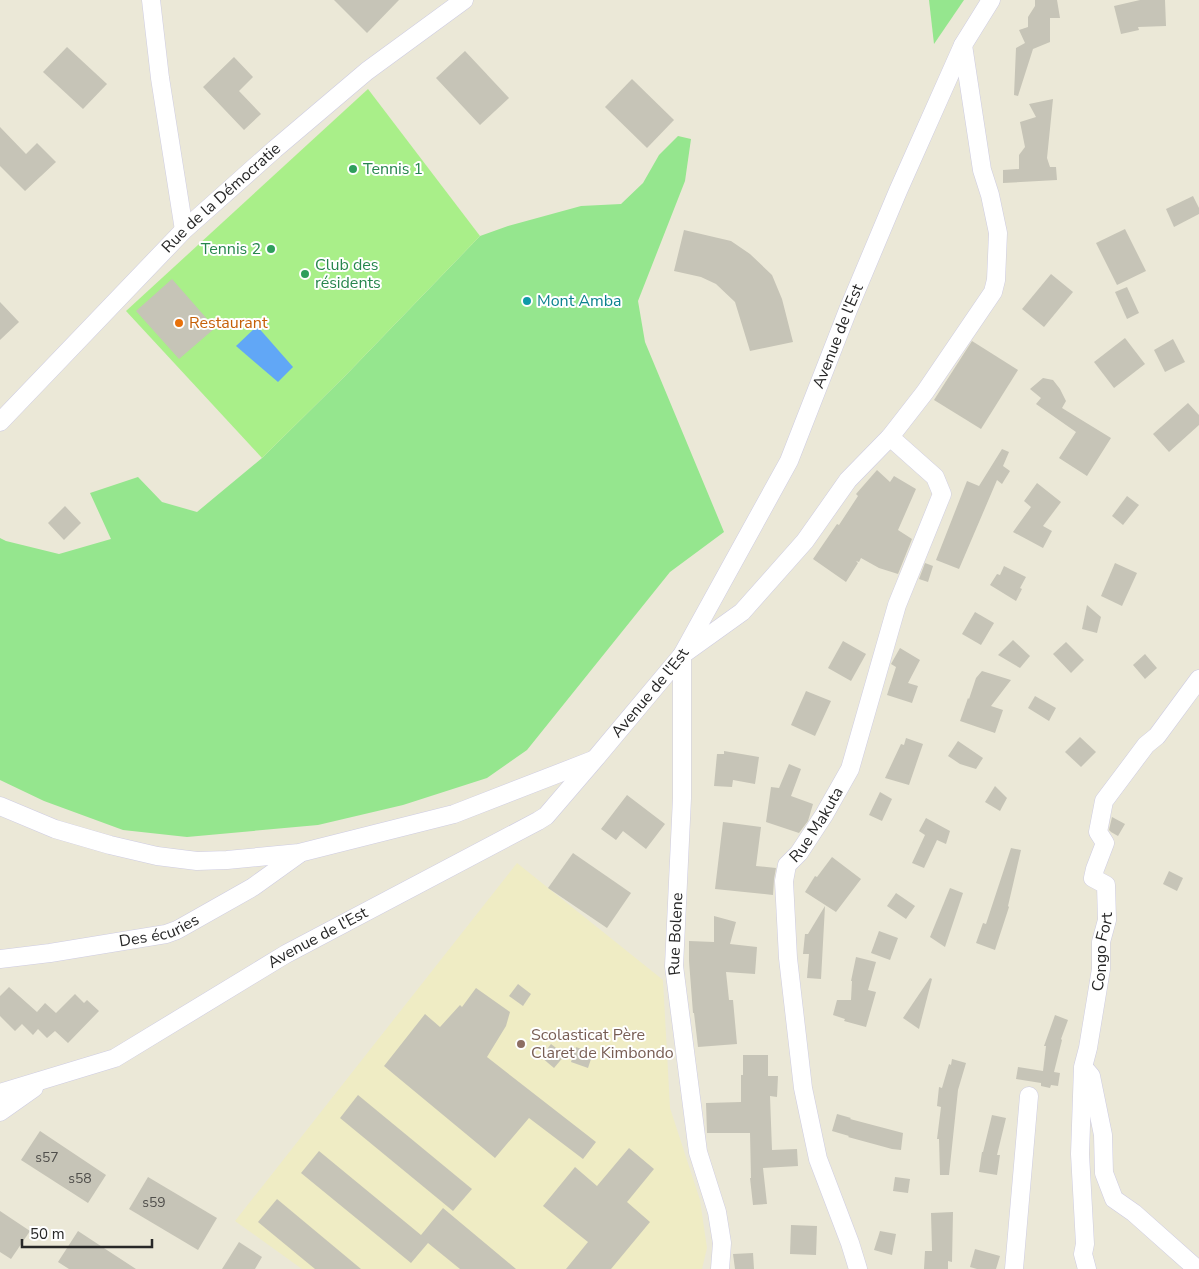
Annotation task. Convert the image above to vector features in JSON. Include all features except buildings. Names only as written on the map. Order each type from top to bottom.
[{"type":"street","points":[[151,0],[160,78],[184,230]]},
{"type":"street","name":"Rue de la Démocratie","points":[[0,422],[184,230],[367,71],[464,0]]},
{"type":"street","name":"Avenue de l'Est","points":[[0,1093],[115,1058],[286,954],[546,816],[682,655],[789,461],[848,310],[898,191],[963,45],[991,0]]},
{"type":"street","points":[[682,655],[742,612],[805,541],[848,480],[890,437],[925,392],[993,292],[996,280],[998,233],[990,195],[982,170],[963,45]]},
{"type":"street","name":"Rue Makuta","points":[[858,1269],[818,1159],[803,1088],[788,958],[784,881],[787,865],[799,853],[850,769],[897,605],[942,494],[935,477],[890,437]]},
{"type":"street","name":"Rue Bolene","points":[[682,655],[682,798],[674,966],[698,1152],[717,1212],[722,1243],[720,1269]]},
{"type":"street","name":"Congo Fort","points":[[1087,1269],[1083,1254],[1085,1244],[1080,1154],[1083,1067],[1101,969],[1101,942],[1107,920],[1106,885],[1094,878],[1095,869],[1105,843],[1098,832],[1104,801],[1146,745],[1157,736],[1199,679]]},
{"type":"street","points":[[0,806],[55,829],[110,845],[157,856],[197,860],[227,860],[299,853],[454,814],[596,759]]},
{"type":"street","name":"Des écuries","points":[[0,959],[50,953],[166,934],[177,930],[253,887],[299,853]]},
{"type":"street","points":[[1083,1067],[1092,1076],[1103,1135],[1104,1173],[1114,1199],[1134,1213],[1197,1269]]},
{"type":"street","points":[[0,1112],[44,1080]]},
{"type":"street","points":[[1014,1269],[1029,1096]]},
{"type":"shaded area","name":"Scolasticat Père Claret de Kimbondo","points":[[517,863],[663,980],[670,1108],[700,1200],[707,1248],[702,1269],[302,1269],[235,1221]]},
{"type":"green space","points":[[929,0],[964,0],[934,44]]},
{"type":"green space","name":"Club des résidents","points":[[368,89],[480,236],[345,376],[262,458],[126,311]]},
{"type":"green space","points":[[678,136],[691,139],[685,181],[638,301],[645,342],[724,532],[670,572],[527,750],[487,778],[403,805],[318,825],[187,837],[123,830],[44,801],[0,780],[0,538],[59,554],[111,539],[90,493],[138,477],[162,502],[197,512],[262,458],[345,376],[480,236],[508,226],[581,206],[621,204],[643,183],[659,155]]},
{"type":"water","points":[[257,326],[293,367],[278,382],[236,346]]},
{"type":"place","name":"Tennis 1","points":[[353,169]]},
{"type":"place","name":"Tennis 2","points":[[271,249]]},
{"type":"place","name":"Club des résidents","points":[[305,274]]},
{"type":"place","name":"Mont Amba","points":[[527,301]]},
{"type":"place","name":"Restaurant","points":[[179,323]]},
{"type":"place","name":"Scolasticat Père Claret de Kimbondo","points":[[521,1044]]}]
